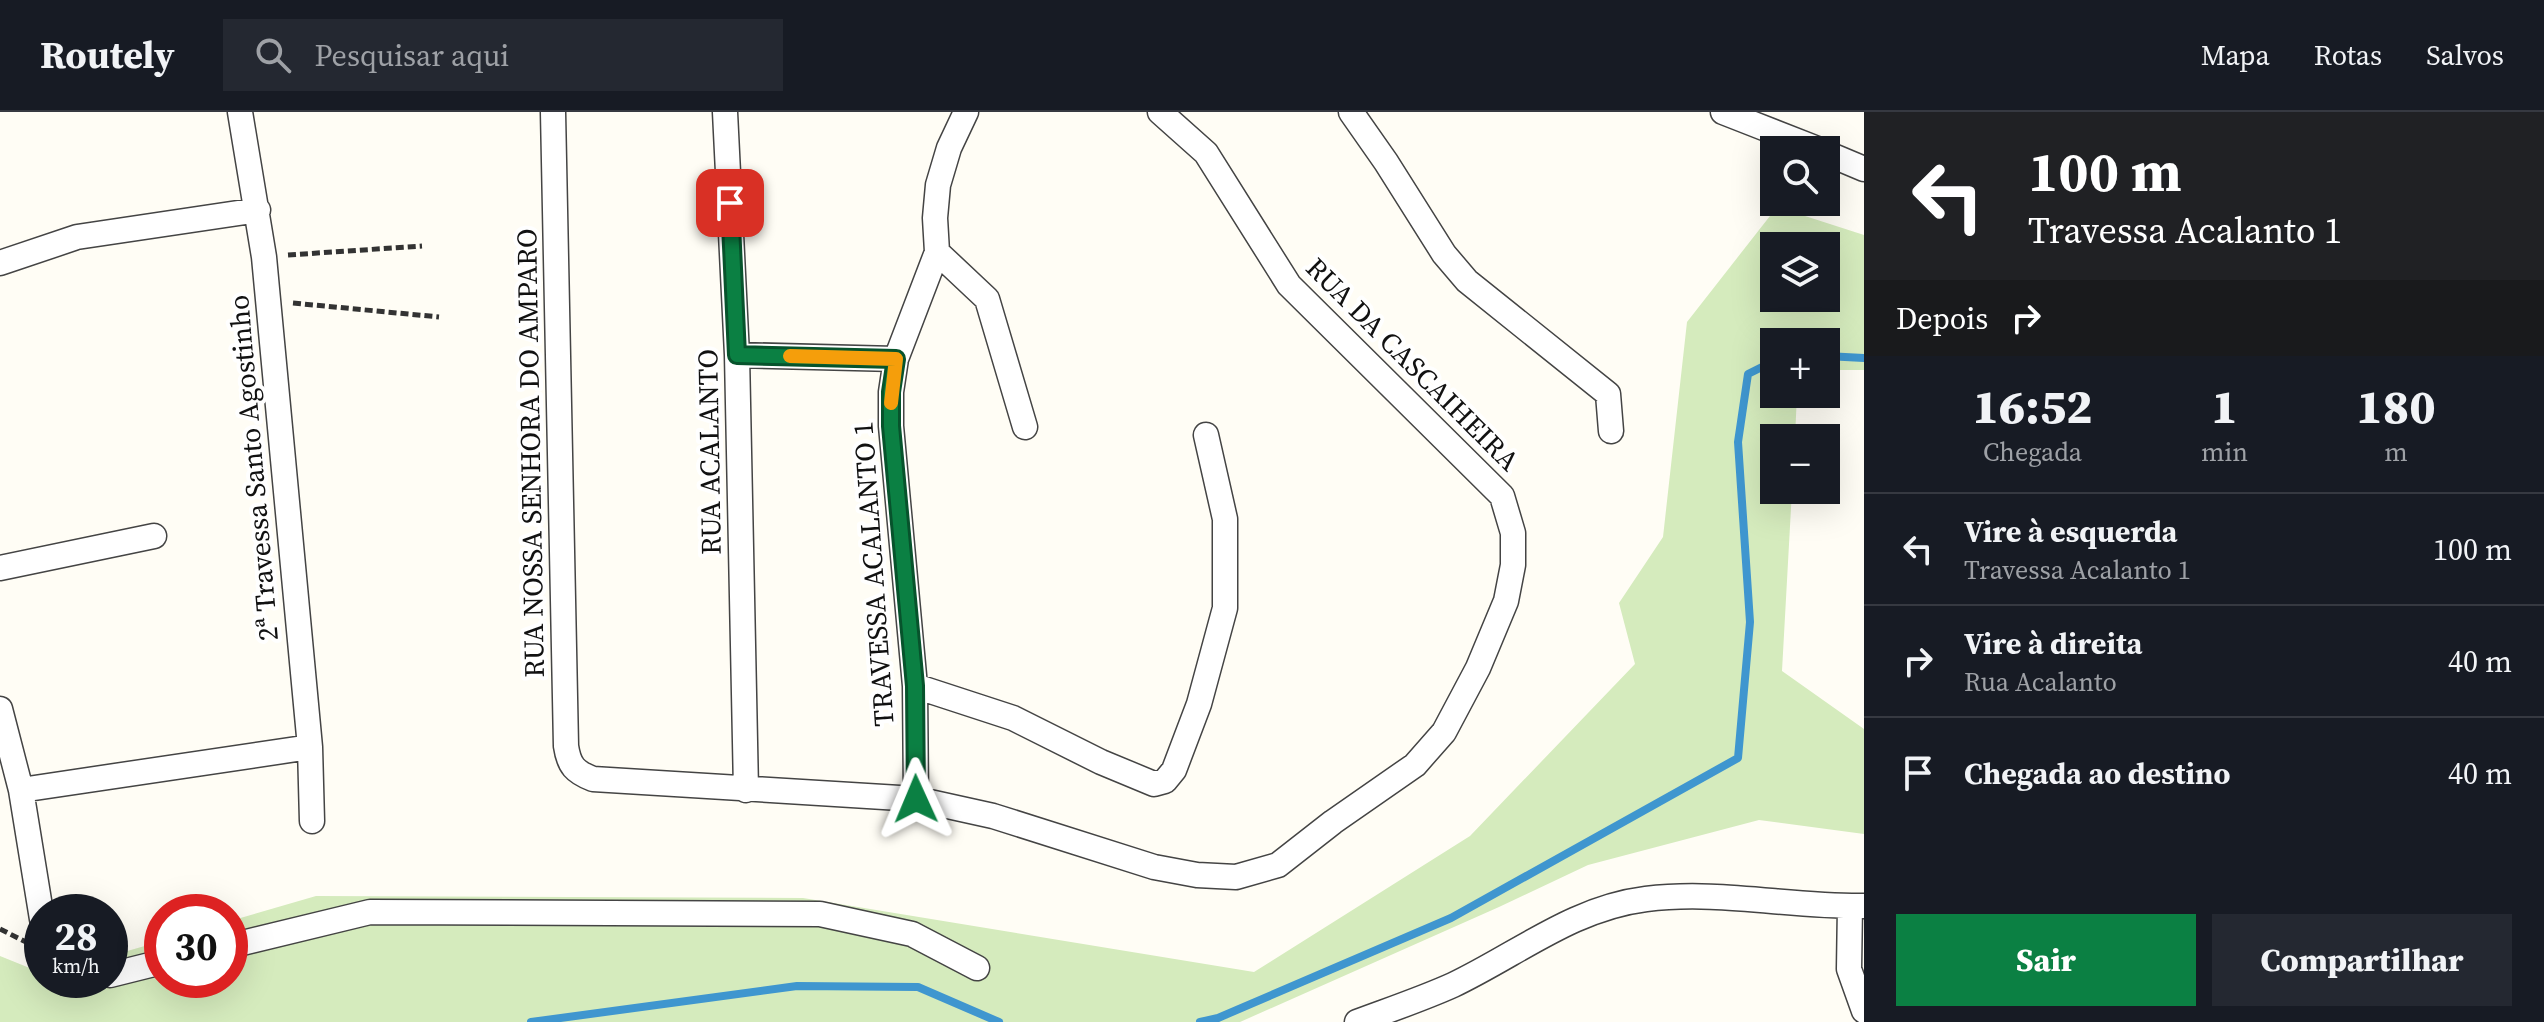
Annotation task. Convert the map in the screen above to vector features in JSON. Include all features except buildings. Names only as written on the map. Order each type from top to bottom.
[{"type":"street","name":"2ª Travessa Santo Agostinho","points":[[240,112],[264,257],[310,747],[312,821]]},
{"type":"street","name":"RUA NOSSA SENHORA DO AMPARO","points":[[553,112],[566,746],[570,766],[578,774],[593,779]]},
{"type":"street","name":"RUA ACALANTO","points":[[725,112],[737,355],[746,790]]},
{"type":"street","points":[[966,112],[949,148],[938,185],[935,218],[937,252],[987,299],[1025,427]]},
{"type":"street","name":"RUA DA CASCAIHEIRA","points":[[593,779],[916,799],[993,816],[1154,867],[1197,875],[1236,877],[1278,865],[1415,765],[1444,732],[1478,668],[1506,601],[1513,565],[1513,533],[1502,496],[1289,285],[1206,153],[1160,112]]},
{"type":"street","points":[[1351,112],[1444,254],[1467,281],[1608,394],[1611,431]]},
{"type":"street","points":[[1723,112],[1784,136]]},
{"type":"street","points":[[1840,159],[1864,169]]},
{"type":"street","points":[[0,263],[77,237],[258,210]]},
{"type":"street","name":"TRAVESSA ACALANTO 1","points":[[916,799],[915,686],[891,426],[891,392],[896,359],[937,252]]},
{"type":"street","points":[[737,355],[896,359]]},
{"type":"street","points":[[915,686],[1013,718],[1101,762],[1154,784],[1165,781],[1174,770],[1199,704],[1225,608],[1225,519],[1206,435]]},
{"type":"street","points":[[0,568],[154,536]]},
{"type":"street","points":[[0,709],[21,790],[38,894]]},
{"type":"street","points":[[21,790],[310,747]]},
{"type":"street","points":[[1357,1022],[1454,984],[1593,911],[1630,902],[1682,897],[1857,906],[1849,969],[1864,1011]]},
{"type":"street","points":[[248,942],[370,912],[820,914],[912,934],[977,968]]},
{"type":"path","points":[[264,257],[422,246]]},
{"type":"path","points":[[268,301],[439,317]]},
{"type":"path","points":[[0,929],[24,941]]},
{"type":"green space","points":[[1770,216],[1805,216],[1864,235],[1864,370],[1840,370],[1840,328],[1760,328],[1760,408],[1796,408],[1796,424],[1760,424],[1760,504],[1791,504],[1782,671],[1864,729],[1864,834],[1759,820],[1588,865],[1240,1022],[0,1022],[0,956],[24,966],[24,998],[128,998],[128,951],[144,946],[144,998],[248,998],[248,916],[316,896],[803,898],[1254,972],[1470,836],[1635,664],[1619,603],[1663,537],[1687,322]]},
{"type":"waterway","points":[[1840,357],[1864,358]]},
{"type":"waterway","points":[[1200,1022],[1218,1018],[1451,918],[1738,758],[1750,622],[1738,442],[1748,374],[1760,368]]},
{"type":"waterway","points":[[531,1022],[797,986],[918,987],[999,1022]]},
{"type":"slow traffic","points":[[790,356],[896,359],[891,403]]},
{"type":"route","points":[[730,203],[737,355],[896,359],[891,392],[891,426],[915,686],[916,799]]}]
